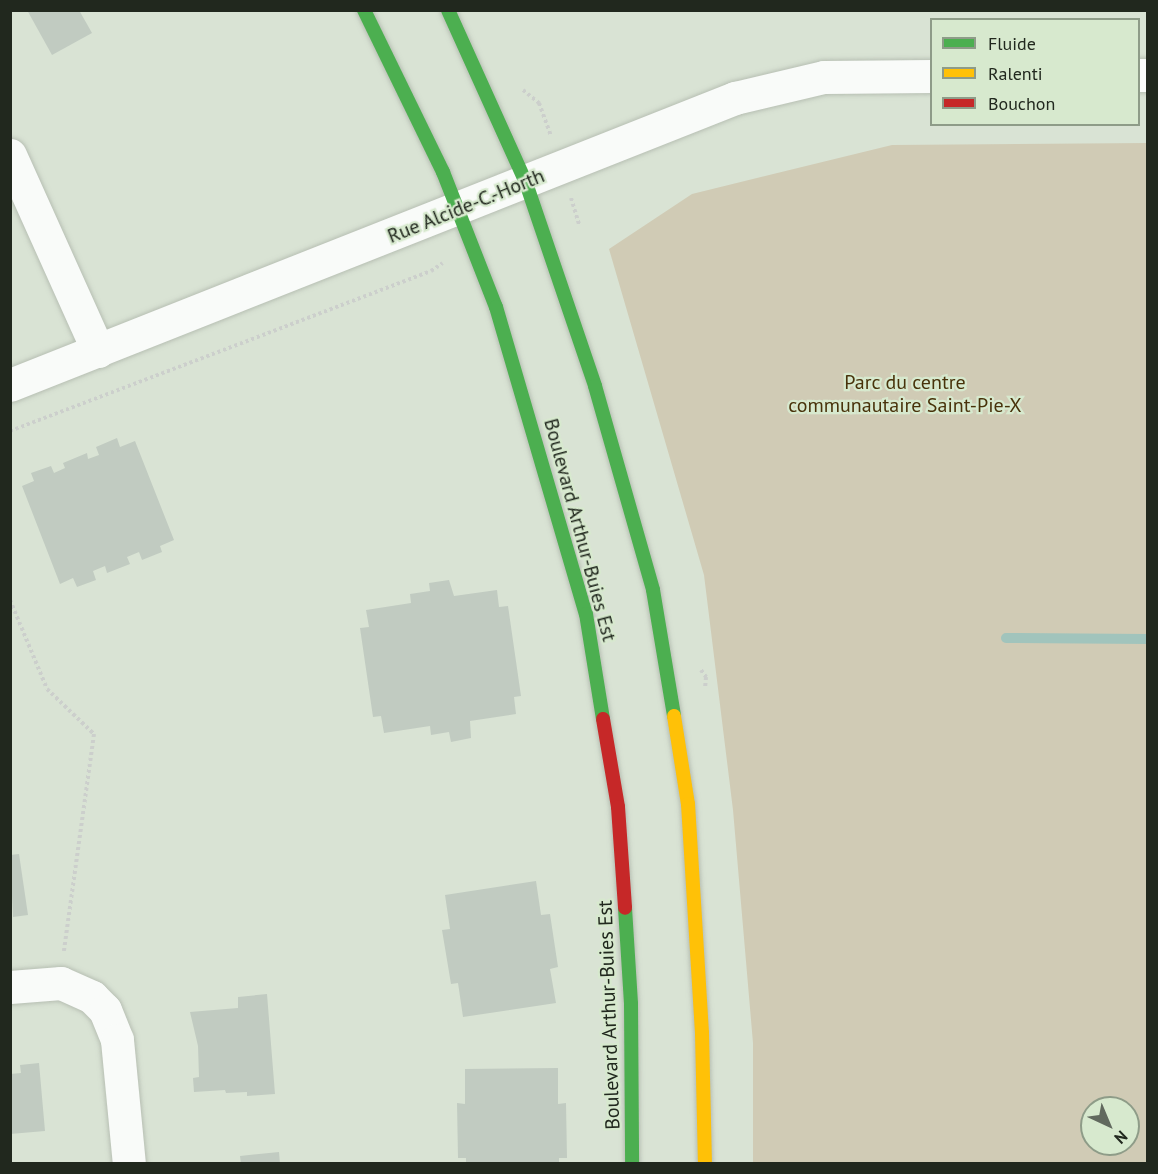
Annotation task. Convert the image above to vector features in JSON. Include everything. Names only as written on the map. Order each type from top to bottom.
[{"type":"street","name":"Boulevard Arthur-Buies Est","points":[[364,10],[458,211],[496,307],[586,614],[618,807],[631,1004],[633,1164]]},
{"type":"street","points":[[448,10],[526,183],[595,386],[654,590],[688,804],[702,1033],[705,1164]]},
{"type":"street","name":"Rue Alcide-C.-Horth","points":[[10,385],[458,211],[735,98],[824,77],[930,76]]},
{"type":"street","points":[[10,155],[98,351]]},
{"type":"street","points":[[10,987],[60,983],[92,996],[113,1024],[129,1164]]},
{"type":"path","points":[[10,431],[430,271]]},
{"type":"path","points":[[10,600],[47,689],[94,734],[60,983]]},
{"type":"green space","name":"Parc du centre communautaire Saint-Pie-X","points":[[1147,143],[1147,1163],[753,1163],[753,1043],[733,810],[704,575],[609,249],[692,194],[892,145]]},
{"type":"building","points":[[27,10],[79,10],[92,33],[52,55]]},
{"type":"building","points":[[117,438],[120,447],[135,441],[174,540],[160,546],[162,552],[142,560],[139,552],[127,557],[130,564],[107,573],[105,566],[93,571],[96,580],[77,587],[73,578],[60,584],[22,486],[34,481],[31,473],[51,466],[54,473],[65,468],[63,463],[87,453],[88,459],[99,455],[96,447]]},
{"type":"building","points":[[449,580],[454,596],[497,590],[499,607],[508,606],[521,696],[514,697],[516,714],[470,721],[471,738],[451,742],[449,732],[431,735],[430,726],[384,733],[381,716],[373,717],[360,628],[369,627],[366,610],[411,603],[410,594],[430,591],[429,583]]},
{"type":"building","points":[[19,854],[28,915],[13,917],[10,855]]},
{"type":"building","points":[[536,881],[541,915],[550,914],[558,967],[550,969],[556,1003],[463,1017],[458,983],[451,984],[442,930],[450,929],[445,895]]},
{"type":"building","points":[[267,994],[275,1094],[247,1096],[247,1092],[226,1093],[225,1090],[194,1092],[193,1078],[199,1077],[198,1046],[190,1012],[238,1008],[238,997]]},
{"type":"building","points":[[39,1063],[45,1131],[10,1134],[10,1074],[21,1073],[20,1065]]},
{"type":"building","points":[[558,1068],[558,1104],[566,1103],[567,1158],[559,1158],[559,1164],[466,1164],[466,1158],[458,1158],[457,1103],[465,1104],[465,1069]]},
{"type":"building","points":[[279,1152],[280,1164],[241,1164],[240,1156]]},
{"type":"waterway","points":[[1006,638],[1148,639]]},
{"type":"traffic: fast","points":[[364,10],[443,172],[496,307],[586,614],[603,719]]},
{"type":"traffic: fast","points":[[448,10],[526,183],[595,386],[653,590],[674,716]]},
{"type":"traffic: fast","points":[[625,908],[631,1004],[632,1164]]},
{"type":"traffic: slow","points":[[674,716],[688,804],[702,1033],[705,1164]]},
{"type":"traffic: jam","points":[[603,719],[618,807],[625,908]]}]
